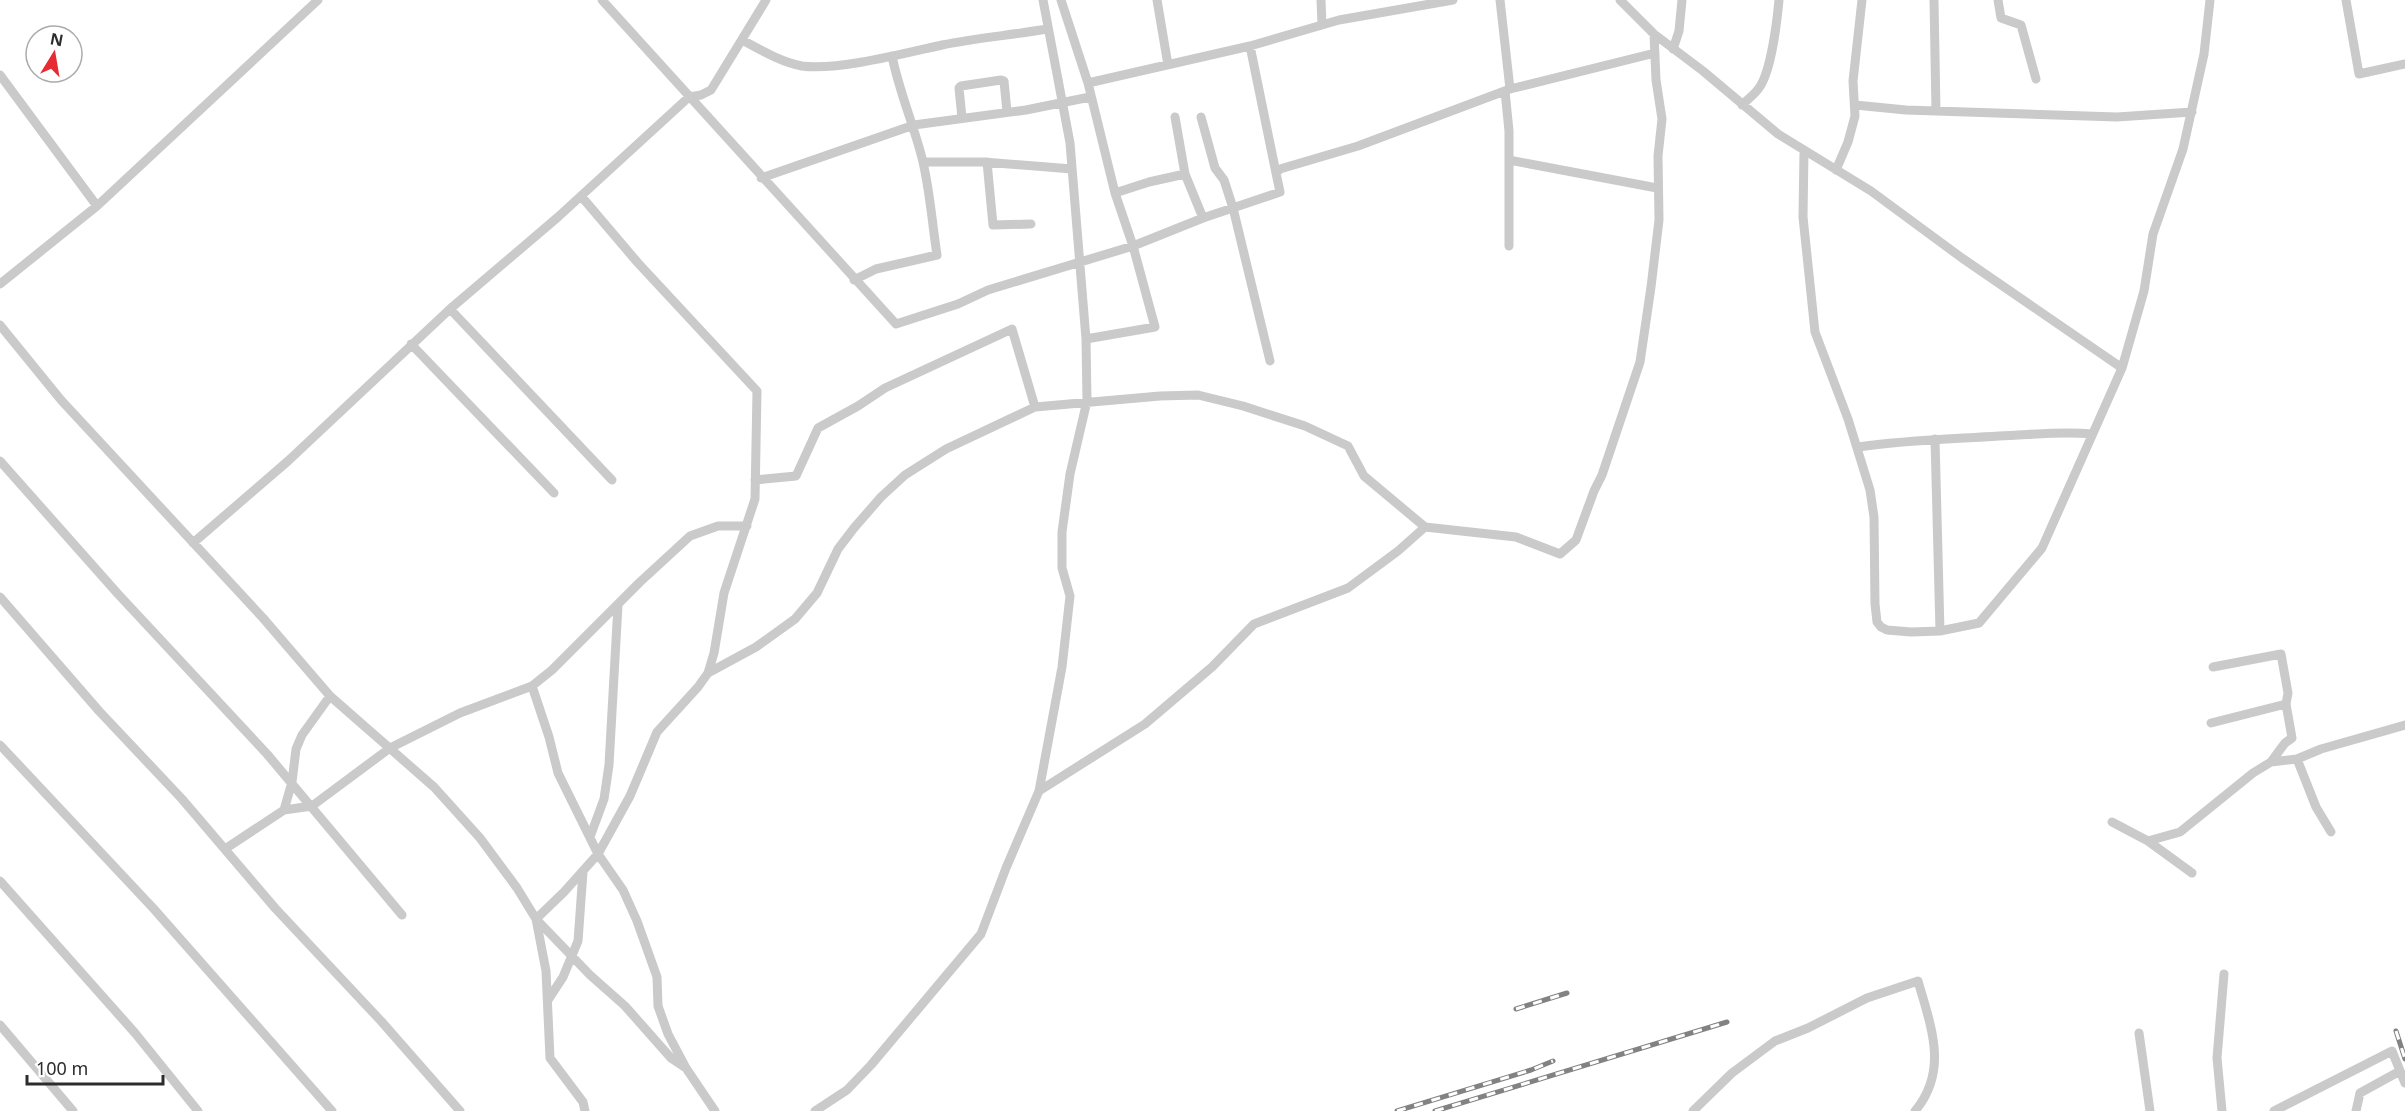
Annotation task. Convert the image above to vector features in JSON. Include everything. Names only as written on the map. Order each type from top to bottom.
[{"type":"street","points":[[0,285],[97,206],[318,0]]},
{"type":"street","points":[[602,0],[896,324],[958,304],[988,290],[1134,246],[1203,218],[1280,192],[1250,46]]},
{"type":"street","points":[[193,543],[288,461],[411,344],[581,196],[689,97],[711,90],[766,0]]},
{"type":"street","points":[[815,1111],[847,1090],[871,1065],[981,933],[1039,791],[1062,667],[1070,596],[1062,568],[1062,532],[1070,474],[1087,401],[1086,339],[1072,169],[1063,103],[1042,0]]},
{"type":"street","points":[[1061,0],[1088,83],[1115,193],[1134,246],[1155,327],[1086,339]]},
{"type":"street","points":[[1156,0],[1167,65]]},
{"type":"street","points":[[1321,0],[1322,25]]},
{"type":"street","points":[[1391,0],[1392,11]]},
{"type":"street","points":[[1088,83],[1250,46],[1322,25],[1453,0]]},
{"type":"street","points":[[1500,0],[1508,90],[1509,246]]},
{"type":"street","points":[[1620,0],[1654,34],[1778,134],[1870,191],[1971,265],[2122,368]]},
{"type":"street","points":[[1673,49],[1679,31],[1682,0]]},
{"type":"street","points":[[1742,105],[1760,87],[1767,69],[1779,0]]},
{"type":"street","points":[[1836,170],[1848,142],[1855,116],[1853,81],[1862,0]]},
{"type":"street","points":[[1934,0],[1936,111]]},
{"type":"street","points":[[1998,0],[2001,18],[2021,25],[2036,79]]},
{"type":"street","points":[[1804,150],[1803,217],[1815,332],[1858,447],[1870,490],[1874,517],[1877,622],[1887,630],[1911,632],[1940,631],[1979,623],[2042,549],[2122,368],[2144,291],[2153,234],[2170,191],[2192,112],[2204,54],[2211,0]]},
{"type":"street","points":[[2346,0],[2359,74],[2405,64]]},
{"type":"street","points":[[742,40],[801,66],[833,65],[1047,29]]},
{"type":"street","points":[[708,673],[756,647],[795,620],[817,593],[838,549],[881,497],[905,475],[946,449],[1035,407],[1087,401],[1198,395],[1243,406],[1305,426],[1348,446],[1364,476],[1425,527],[1516,537],[1560,554],[1576,540],[1602,475],[1640,362],[1659,220],[1657,188],[1662,119],[1656,80],[1654,34]]},
{"type":"street","points":[[1276,173],[1280,169],[1358,146],[1508,90],[1655,53]]},
{"type":"street","points":[[854,280],[876,269],[938,255],[923,162],[914,125],[898,85],[892,56]]},
{"type":"street","points":[[0,75],[97,206]]},
{"type":"street","points":[[962,118],[959,88],[961,86],[1001,80],[1004,81],[1008,112]]},
{"type":"street","points":[[761,177],[914,125],[1090,98]]},
{"type":"street","points":[[1855,105],[1936,111],[2117,117],[2192,112]]},
{"type":"street","points":[[1175,117],[1185,174],[1203,218]]},
{"type":"street","points":[[1201,117],[1215,168],[1224,180],[1233,207],[1270,361]]},
{"type":"street","points":[[1509,160],[1657,188]]},
{"type":"street","points":[[923,162],[987,162],[1072,169]]},
{"type":"street","points":[[987,162],[993,225],[1031,224]]},
{"type":"street","points":[[1115,193],[1185,174]]},
{"type":"street","points":[[536,919],[598,854],[630,796],[657,732],[708,673],[714,653],[724,593],[755,499],[757,391],[638,263],[581,196]]},
{"type":"street","points":[[450,309],[612,480]]},
{"type":"street","points":[[0,326],[61,400],[263,618],[330,696],[434,787],[480,838],[517,888],[536,919],[590,975],[625,1006],[670,1058],[686,1068]]},
{"type":"street","points":[[755,480],[796,476],[818,428],[885,388],[1012,329],[1035,407]]},
{"type":"street","points":[[411,344],[554,493]]},
{"type":"street","points":[[1858,447],[1898,441],[2042,432],[2091,434]]},
{"type":"street","points":[[1935,439],[1940,631]]},
{"type":"street","points":[[0,461],[118,594],[292,782],[402,915]]},
{"type":"street","points":[[225,849],[284,810],[312,806],[390,747],[460,713],[532,686],[552,670],[690,536],[718,526],[747,526]]},
{"type":"street","points":[[1039,791],[1145,724],[1212,667],[1254,624],[1348,588],[1425,527]]},
{"type":"street","points":[[0,597],[275,908],[381,1021],[460,1111]]},
{"type":"street","points":[[590,837],[604,799],[609,765],[618,605]]},
{"type":"street","points":[[2148,841],[2180,832],[2253,773],[2271,762],[2284,743],[2292,738],[2286,704],[2288,693],[2281,654],[2213,667]]},
{"type":"street","points":[[532,686],[558,773],[598,854],[622,890],[637,921],[657,977],[660,1016],[686,1068],[715,1111]]},
{"type":"street","points":[[284,810],[299,742],[330,696]]},
{"type":"street","points":[[2211,723],[2286,704]]},
{"type":"street","points":[[2271,762],[2297,759],[2321,749],[2405,725]]},
{"type":"street","points":[[0,745],[153,908],[332,1111]]},
{"type":"street","points":[[2297,759],[2316,807],[2331,832]]},
{"type":"street","points":[[2112,822],[2148,841],[2192,873]]},
{"type":"street","points":[[548,1001],[563,977],[578,940],[583,872]]},
{"type":"street","points":[[2,887],[135,1034],[198,1111]]},
{"type":"street","points":[[536,919],[546,971],[550,1058],[583,1102],[585,1111]]},
{"type":"street","points":[[2222,1111],[2217,1058],[2224,974]]},
{"type":"street","points":[[1693,1111],[1732,1073],[1775,1041],[1808,1029],[1867,998],[1918,981],[1936,1052],[1931,1084],[1915,1111]]},
{"type":"street","points":[[0,1025],[73,1111]]},
{"type":"street","points":[[2139,1033],[2150,1111]]},
{"type":"street","points":[[2274,1111],[2392,1052],[2405,1083]]},
{"type":"street","points":[[2356,1111],[2360,1093],[2400,1071]]},
{"type":"railway","points":[[1516,1009],[1567,993]]},
{"type":"railway","points":[[1435,1111],[1727,1022]]},
{"type":"railway","points":[[2396,1031],[2405,1059]]},
{"type":"railway","points":[[1397,1111],[1531,1070],[1553,1061]]}]
